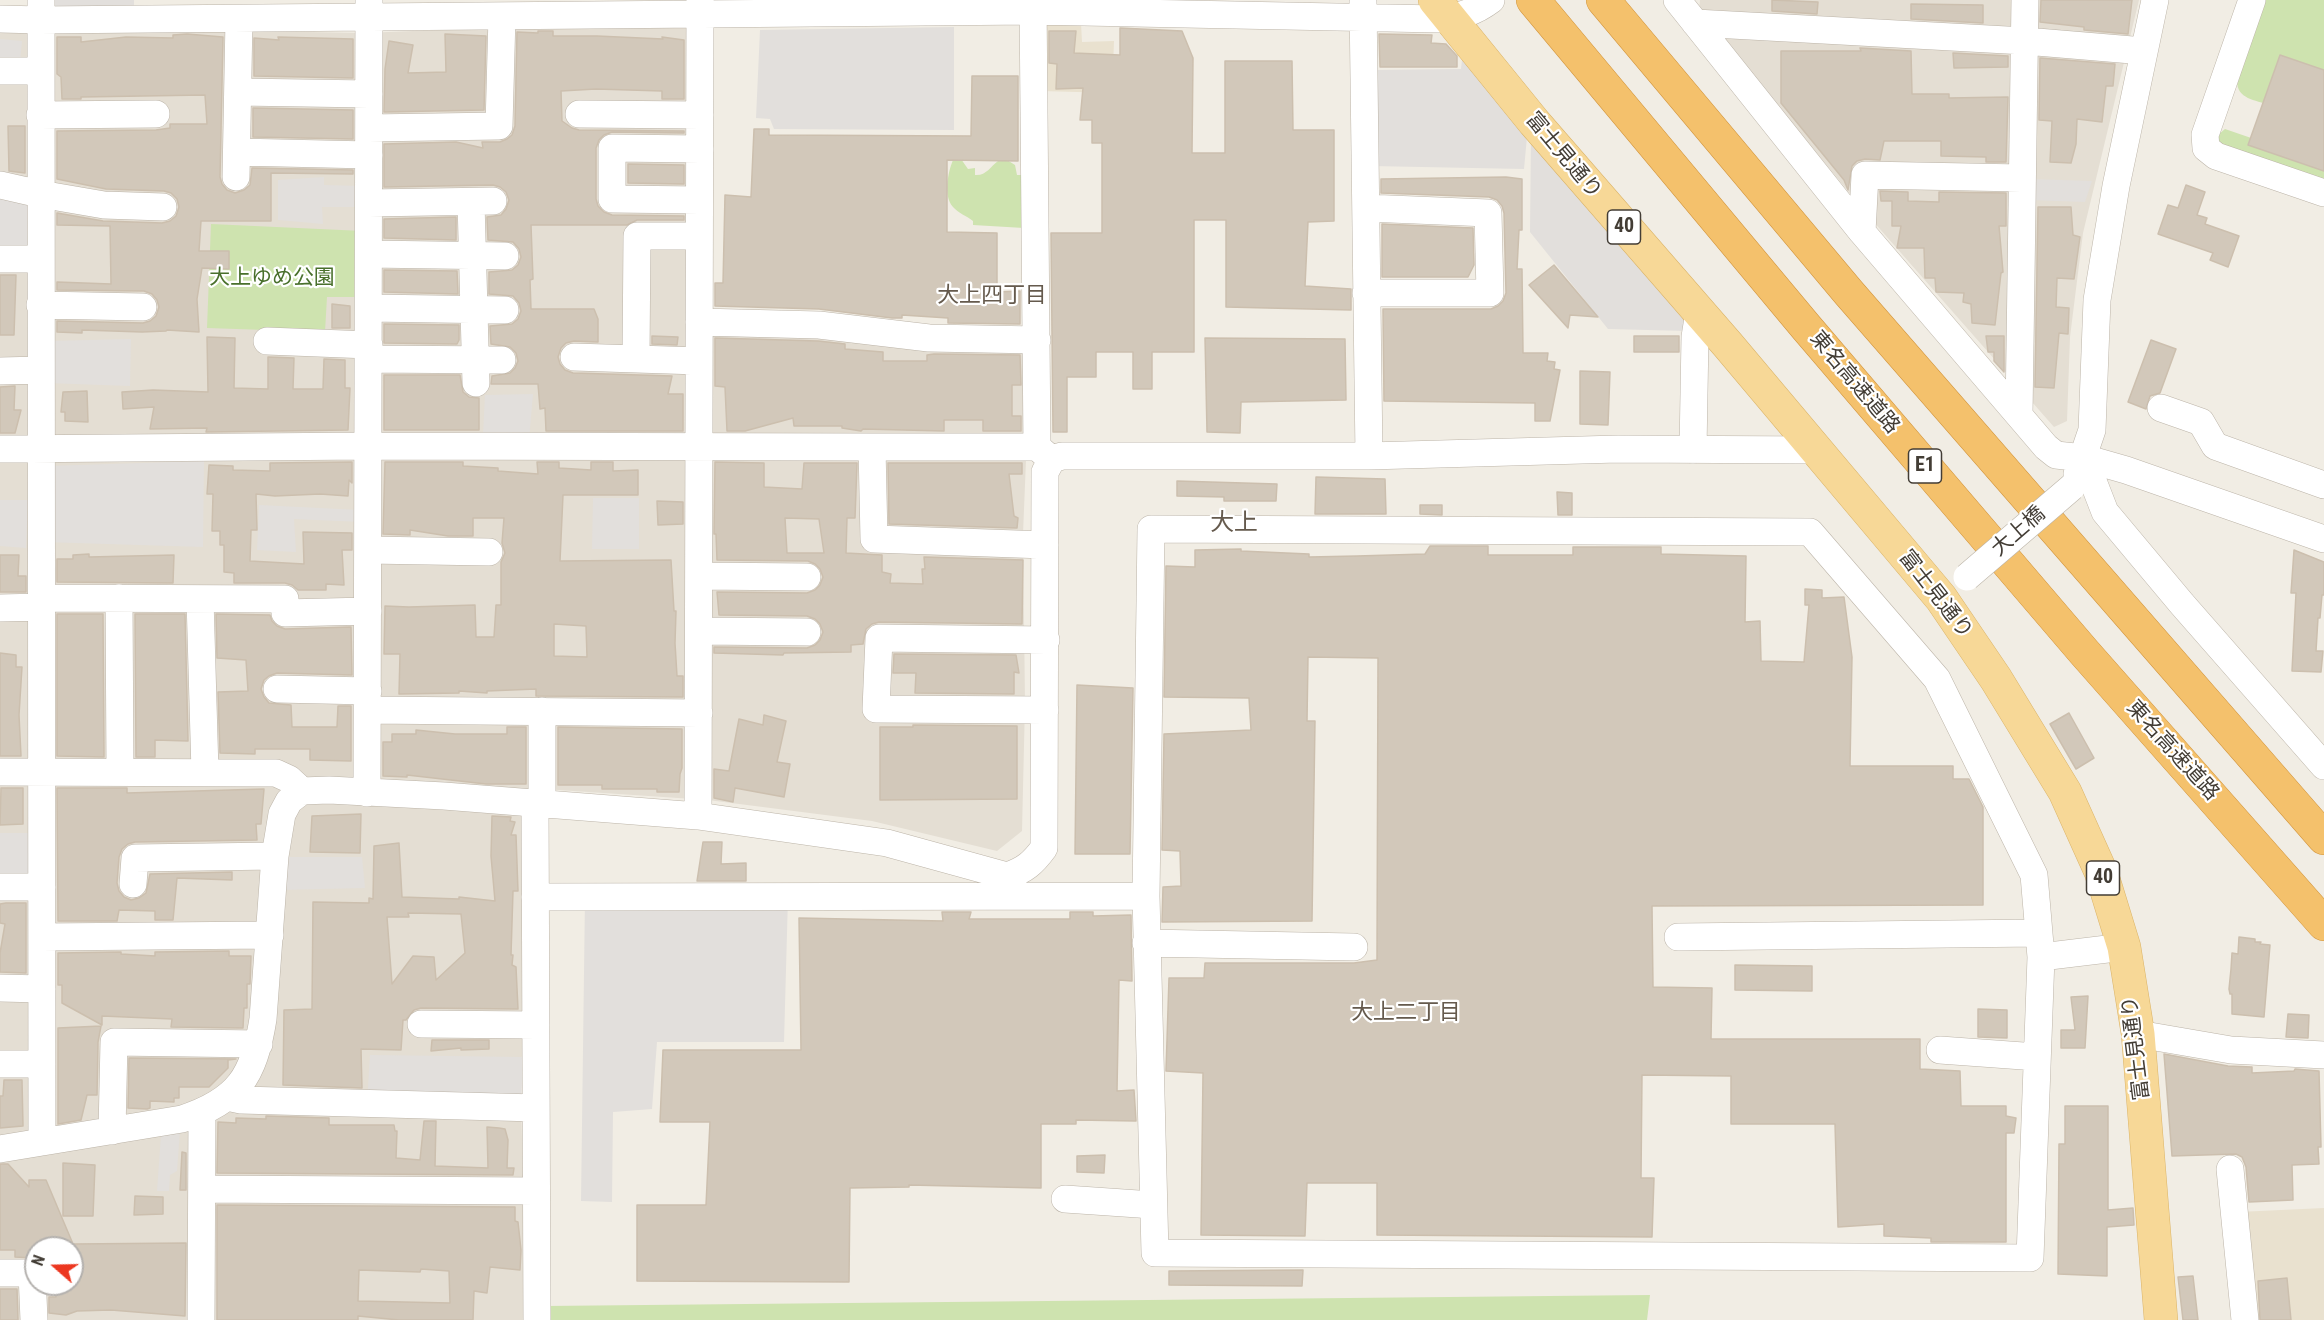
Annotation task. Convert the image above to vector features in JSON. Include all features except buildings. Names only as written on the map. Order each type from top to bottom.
[{"type":"highway","name":"東名高速道路","points":[[1533,0],[1799,318],[2084,652],[2324,924]]},
{"type":"highway","points":[[1603,0],[1857,302],[2324,838]]},
{"type":"main road","name":"富士見通り","points":[[1464,7],[1534,122],[1818,450],[1941,598],[1996,679],[2065,792],[2101,872],[2124,947],[2138,1034],[2160,1306]]},
{"type":"street","points":[[1677,0],[1695,12],[1862,232],[2056,455],[2084,458],[2126,470],[2324,539]]},
{"type":"street","points":[[2019,415],[2025,0]]},
{"type":"street","points":[[2155,0],[2116,186],[2097,300],[2091,430],[2084,458],[2106,512],[2182,604],[2324,766]]},
{"type":"street","points":[[2252,0],[2205,135],[2206,148],[2216,156],[2324,193]]},
{"type":"street","points":[[0,1149],[161,1124],[202,1113],[227,1097],[249,1071],[259,1044],[270,935],[274,856],[282,814],[289,801],[302,791],[328,790],[538,803],[699,816],[887,843],[1007,876],[1034,863],[1044,848],[1046,640],[1045,453],[1037,340],[1033,6]]},
{"type":"street","points":[[0,19],[40,10],[239,19],[369,9],[502,16],[710,7],[1033,6],[1363,9],[1464,7]]},
{"type":"street","points":[[699,816],[700,115],[710,7]]},
{"type":"street","points":[[368,793],[369,9]]},
{"type":"street","points":[[1363,9],[1369,456]]},
{"type":"street","points":[[40,10],[42,1142]]},
{"type":"street","points":[[1695,12],[2144,51]]},
{"type":"street","points":[[369,128],[499,126],[502,16]]},
{"type":"street","points":[[239,19],[237,165],[369,155]]},
{"type":"street","points":[[0,70],[40,71]]},
{"type":"street","points":[[238,92],[369,94]]},
{"type":"street","points":[[40,115],[156,114]]},
{"type":"street","points":[[579,114],[700,115]]},
{"type":"street","points":[[699,200],[612,199],[612,148],[700,149]]},
{"type":"street","points":[[1862,232],[1865,175],[2021,178]]},
{"type":"street","points":[[0,185],[104,205],[163,207]]},
{"type":"street","points":[[369,202],[482,201],[472,256],[475,371]]},
{"type":"street","points":[[1366,208],[1488,213],[1490,293],[1366,293]]},
{"type":"street","points":[[636,359],[637,236],[699,236]]},
{"type":"street","points":[[369,254],[505,256]]},
{"type":"street","points":[[0,259],[40,259]]},
{"type":"street","points":[[40,305],[143,307]]},
{"type":"street","points":[[369,308],[505,310]]},
{"type":"street","points":[[1694,450],[1695,337],[1699,312]]},
{"type":"street","points":[[699,322],[819,325],[929,338],[1037,340]]},
{"type":"street","points":[[267,341],[369,352],[475,371],[502,360]]},
{"type":"street","points":[[574,357],[699,361]]},
{"type":"street","points":[[0,371],[41,370]]},
{"type":"street","points":[[2161,408],[2200,422],[2215,447],[2324,485]]},
{"type":"street","points":[[0,449],[368,446],[872,447],[1045,453],[1062,456],[1369,456],[1618,449],[1818,450]]},
{"type":"street","points":[[872,447],[874,539],[1045,545]]},
{"type":"street","name":"大上橋","points":[[1941,598],[2072,487],[2084,458]]},
{"type":"street","points":[[1150,529],[1810,532],[1937,679],[2034,875],[2040,945],[2030,1258],[1155,1253],[1146,944],[1150,529]]},
{"type":"street","points":[[368,550],[489,552]]},
{"type":"street","points":[[699,576],[807,577]]},
{"type":"street","points":[[0,608],[41,602],[119,598],[285,599],[285,613],[368,611]]},
{"type":"street","points":[[119,598],[120,772]]},
{"type":"street","points":[[200,599],[206,772]]},
{"type":"street","points":[[699,631],[807,632]]},
{"type":"street","points":[[1045,710],[876,709],[879,638],[1046,640]]},
{"type":"street","points":[[277,689],[368,701],[542,711],[699,713]]},
{"type":"street","points":[[537,1320],[535,897],[542,711]]},
{"type":"street","points":[[0,772],[276,772],[289,778],[302,791]]},
{"type":"street","points":[[133,885],[135,846],[274,856]]},
{"type":"street","points":[[0,887],[42,887]]},
{"type":"street","points":[[535,897],[1146,896]]},
{"type":"street","points":[[42,937],[270,935]]},
{"type":"street","points":[[1678,937],[2124,947]]},
{"type":"street","points":[[1146,944],[1354,947]]},
{"type":"street","points":[[0,988],[42,989]]},
{"type":"street","points":[[421,1024],[536,1025]]},
{"type":"street","points":[[2138,1034],[2231,1050],[2324,1055]]},
{"type":"street","points":[[112,1131],[114,1042],[259,1044]]},
{"type":"street","points":[[1940,1050],[2037,1057]]},
{"type":"street","points":[[0,1064],[42,1064]]},
{"type":"street","points":[[227,1097],[241,1100],[536,1108]]},
{"type":"street","points":[[201,1320],[202,1113]]},
{"type":"street","points":[[2230,1169],[2245,1314]]},
{"type":"street","points":[[202,1189],[536,1191]]},
{"type":"street","points":[[1065,1199],[1153,1205]]},
{"type":"street","points":[[0,1273],[32,1273],[34,1320]]},
{"type":"shaded area","points":[[50,0],[134,0],[134,16],[50,14]]},
{"type":"shaded area","points":[[1700,0],[2139,0],[2083,233],[2070,337],[2067,421],[2054,427],[1872,220],[1699,11]]},
{"type":"shaded area","points":[[0,19],[251,31],[363,33],[513,27],[690,26],[696,331],[1024,347],[1025,703],[1022,831],[997,851],[872,821],[708,800],[529,788],[521,1103],[527,1320],[0,1320]]},
{"type":"shaded area","points":[[1041,22],[1081,23],[1082,42],[1114,41],[1112,93],[1041,91]]},
{"type":"shaded area","points":[[954,27],[954,130],[774,129],[770,119],[756,118],[760,30]]},
{"type":"shaded area","points":[[0,39],[22,41],[20,61],[0,62]]},
{"type":"shaded area","points":[[1464,41],[1528,126],[1524,169],[1371,166],[1372,70],[1461,69]]},
{"type":"shaded area","points":[[1531,136],[1689,324],[1688,331],[1608,329],[1530,232]]},
{"type":"shaded area","points":[[324,177],[324,185],[360,186],[359,207],[322,207],[323,224],[278,220],[278,180]]},
{"type":"shaded area","points":[[2030,179],[2092,181],[2085,202],[2030,200]]},
{"type":"shaded area","points":[[0,193],[32,200],[30,251],[0,249]]},
{"type":"shaded area","points":[[131,339],[130,386],[47,383],[48,341]]},
{"type":"shaded area","points":[[533,394],[529,440],[483,435],[485,395]]},
{"type":"shaded area","points":[[204,461],[203,547],[43,542],[47,466]]},
{"type":"shaded area","points":[[593,498],[639,498],[639,549],[592,549]]},
{"type":"shaded area","points":[[0,500],[28,500],[26,548],[0,546]]},
{"type":"shaded area","points":[[259,505],[360,510],[361,522],[294,519],[296,552],[257,550]]},
{"type":"shaded area","points":[[0,833],[31,833],[33,885],[0,885]]},
{"type":"shaded area","points":[[279,857],[362,857],[365,888],[278,890]]},
{"type":"shaded area","points":[[585,897],[788,897],[784,1042],[657,1042],[652,1109],[613,1112],[612,1202],[581,1201]]},
{"type":"shaded area","points":[[370,1055],[523,1057],[521,1103],[367,1103]]},
{"type":"shaded area","points":[[180,1131],[177,1171],[170,1175],[169,1191],[157,1191],[161,1135]]},
{"type":"shaded area","points":[[2324,1208],[2324,1320],[2251,1320],[2238,1212]]},
{"type":"green space","points":[[2266,0],[2324,0],[2324,184],[2218,145],[2219,134],[2225,129],[2257,140],[2270,105],[2243,95],[2237,81]]},
{"type":"green space","points":[[961,159],[968,169],[975,168],[975,175],[985,173],[998,161],[1007,160],[1015,165],[1017,175],[1023,175],[1024,228],[973,225],[973,221],[953,207],[947,190],[949,171],[953,160]]},
{"type":"green space","name":"大上ゆめ公園","points":[[211,224],[363,231],[362,297],[327,297],[325,332],[207,328]]},
{"type":"green space","points":[[1650,1295],[1647,1320],[545,1320],[545,1306]]},
{"type":"district","name":"大上四丁目","points":[[992,296]]},
{"type":"district","name":"大上","points":[[1234,524]]},
{"type":"district","name":"大上二丁目","points":[[1406,1013]]}]
